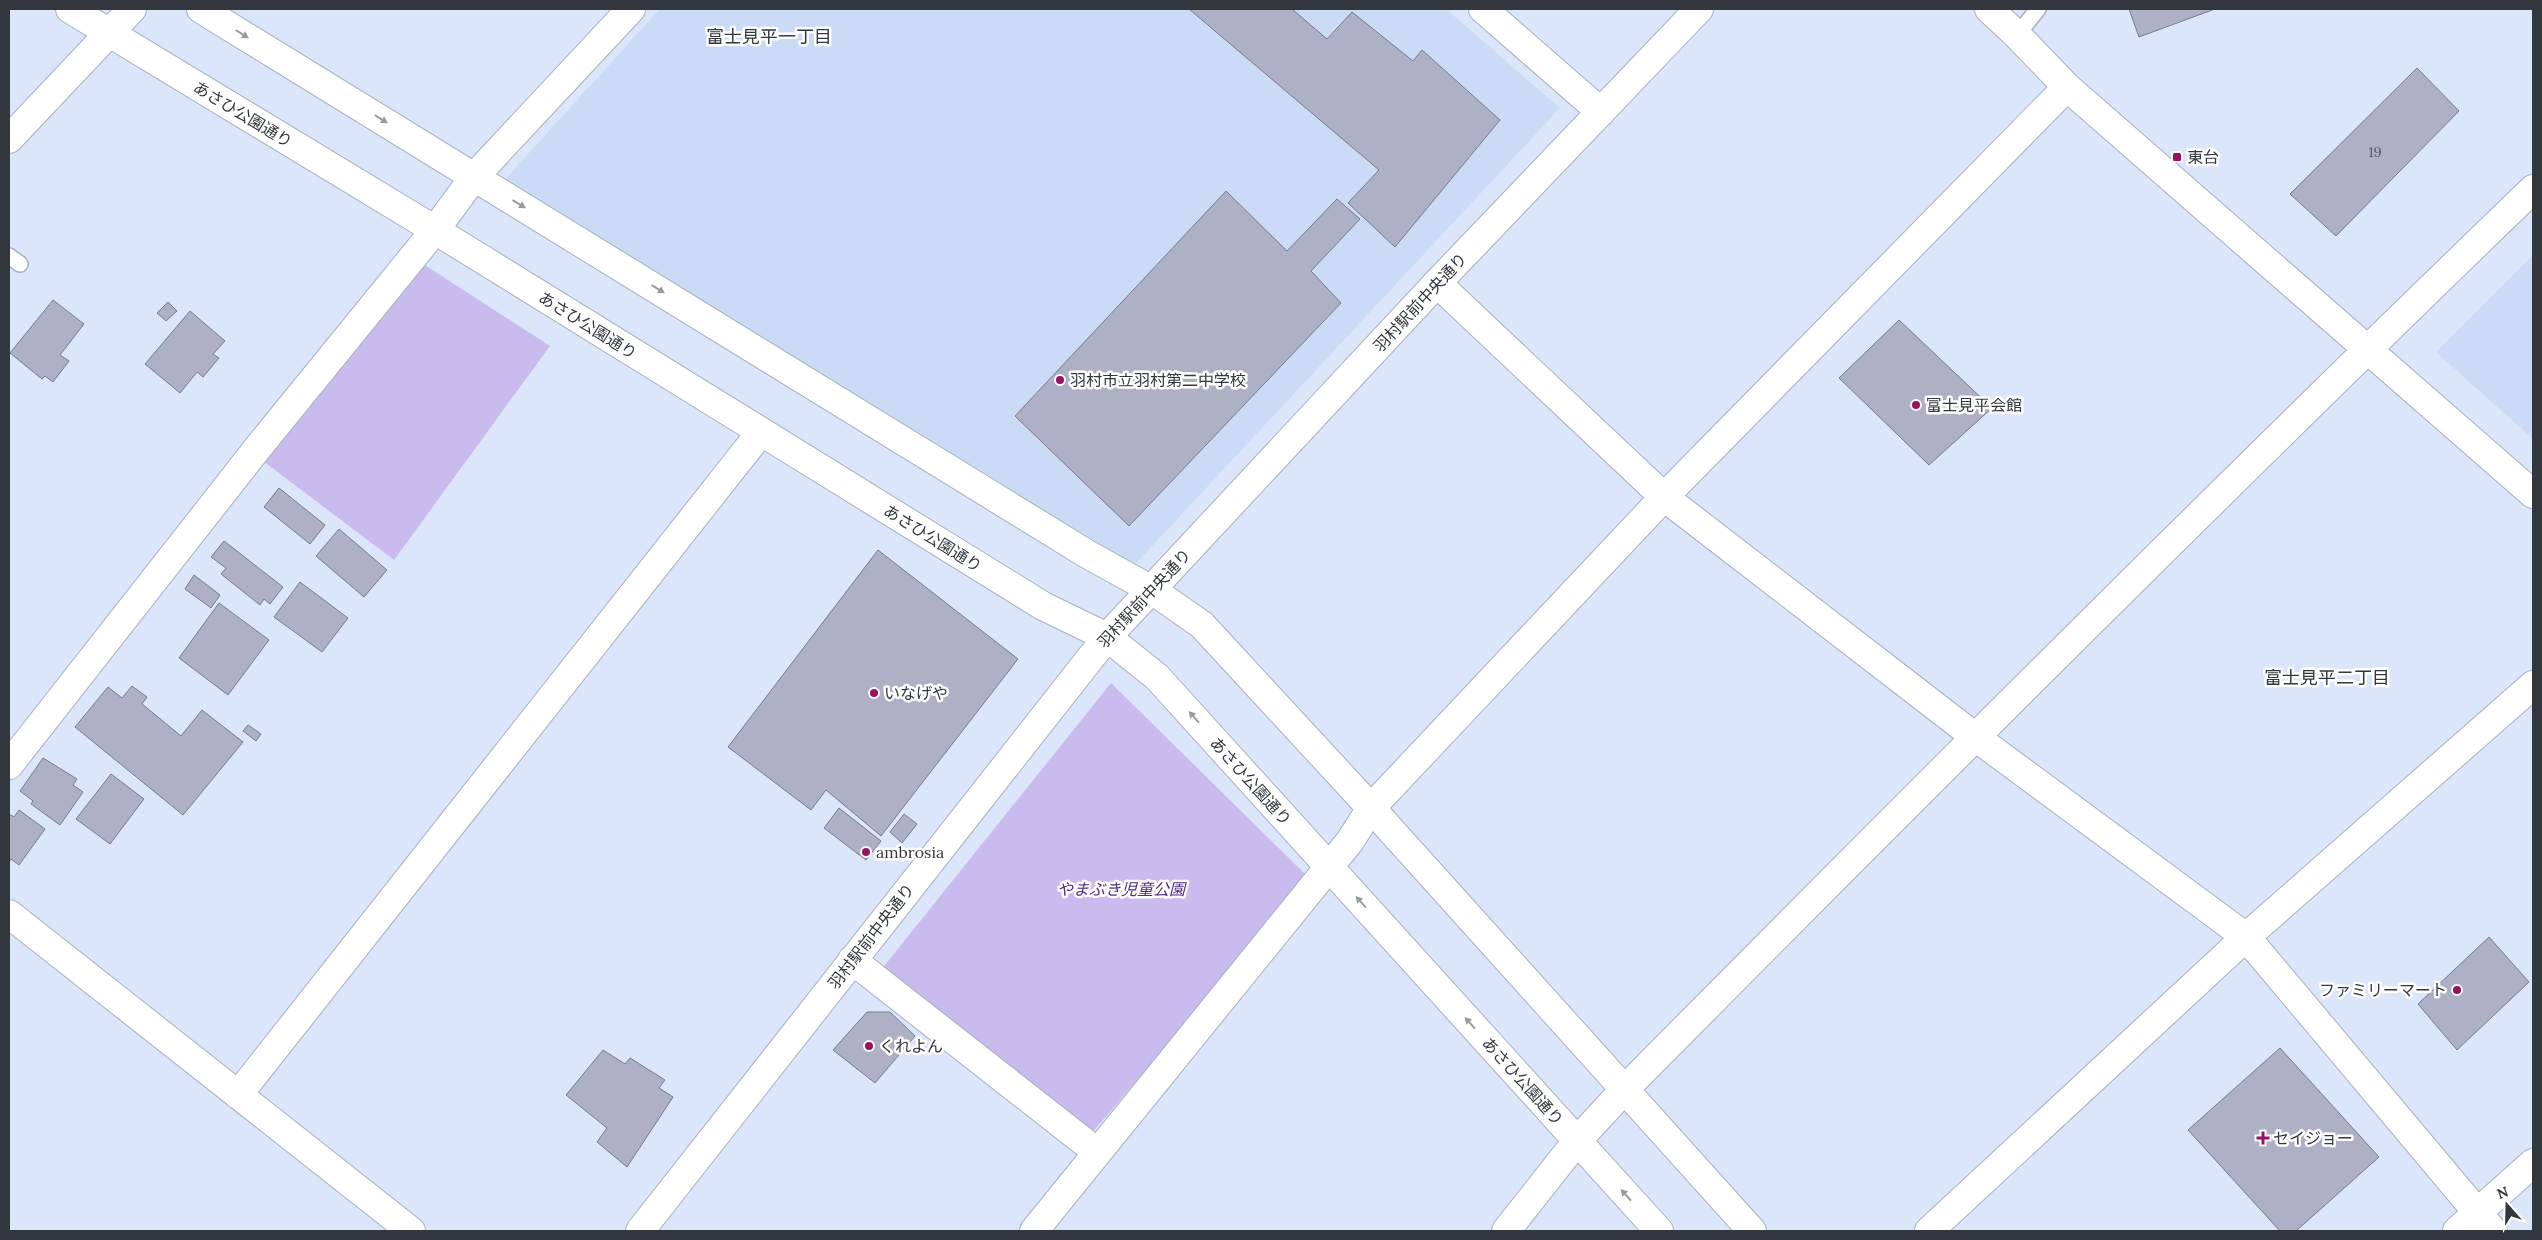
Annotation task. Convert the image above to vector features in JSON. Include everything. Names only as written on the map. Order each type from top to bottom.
[{"type":"street","name":"あさひ公園通り","points":[[70,9],[435,230],[1044,606],[1107,637],[1157,677],[1659,1231]]},
{"type":"street","points":[[9,139],[132,9]]},
{"type":"street","points":[[200,9],[1087,554],[1152,590],[1202,625],[1371,808],[1752,1231]]},
{"type":"street","points":[[9,766],[260,445],[435,230],[474,177],[631,9]]},
{"type":"street","points":[[1483,9],[1601,112]]},
{"type":"street","name":"羽村駅前中央通り","points":[[640,1231],[1107,637],[1437,283],[1699,9]]},
{"type":"street","points":[[1989,9],[2067,87],[2533,494]]},
{"type":"street","points":[[1034,1231],[1350,840],[1371,808],[1664,496],[2067,87]]},
{"type":"street","points":[[1506,1231],[1577,1141],[1624,1090],[1974,736],[2366,350],[2533,189]]},
{"type":"street","points":[[1437,283],[1664,496],[1974,736],[2246,937],[2485,1222]]},
{"type":"street","points":[[238,1095],[761,432]]},
{"type":"street","points":[[1929,1231],[2246,937],[2533,685]]},
{"type":"street","points":[[9,914],[411,1231]]},
{"type":"street","points":[[852,960],[1096,1152]]},
{"type":"street","points":[[2457,1231],[2485,1222],[2533,1163]]},
{"type":"lane","points":[[2017,35],[2038,9]]},
{"type":"shaded area","name":"羽村市立羽村第二中学校","points":[[660,9],[1446,9],[1560,108],[1128,572],[498,187]]},
{"type":"shaded area","points":[[2533,255],[2533,439],[2436,352]]},
{"type":"green space","points":[[420,262],[550,346],[394,560],[263,461]]},
{"type":"green space","name":"やまぶき児童公園","points":[[1111,683],[1310,879],[1089,1136],[881,970]]},
{"type":"building","points":[[1189,9],[1292,9],[1327,39],[1352,12],[1413,61],[1422,50],[1500,120],[1395,247],[1348,203],[1379,170]]},
{"type":"building","points":[[2129,9],[2215,9],[2139,37]]},
{"type":"building","points":[[2417,68],[2459,111],[2336,236],[2290,194]]},
{"type":"building","points":[[1226,191],[1287,251],[1337,199],[1360,219],[1311,271],[1341,303],[1129,526],[1015,416]]},
{"type":"building","points":[[53,300],[84,324],[60,355],[69,361],[53,382],[45,376],[42,379],[10,353]]},
{"type":"building","points":[[168,302],[177,311],[166,321],[157,313]]},
{"type":"building","points":[[190,311],[225,341],[213,354],[219,358],[203,377],[197,372],[180,393],[145,364]]},
{"type":"building","points":[[1899,320],[1992,408],[1929,465],[1839,378]]},
{"type":"building","points":[[279,488],[325,525],[310,544],[264,507]]},
{"type":"building","points":[[339,529],[387,570],[364,597],[316,556]]},
{"type":"building","points":[[224,541],[283,587],[270,604],[264,599],[260,605],[221,574],[226,568],[211,557]]},
{"type":"building","points":[[878,550],[1018,659],[881,836],[826,790],[811,810],[728,747]]},
{"type":"building","points":[[194,575],[220,595],[211,608],[185,589]]},
{"type":"building","points":[[300,582],[348,618],[322,652],[274,617]]},
{"type":"building","points":[[219,603],[269,640],[228,695],[179,658]]},
{"type":"building","points":[[132,686],[147,697],[142,704],[181,736],[202,710],[243,742],[183,815],[75,727],[108,687],[122,698]]},
{"type":"building","points":[[248,725],[261,734],[256,741],[243,731]]},
{"type":"building","points":[[43,758],[77,779],[73,785],[83,792],[60,825],[31,804],[33,801],[20,791]]},
{"type":"building","points":[[111,774],[144,799],[110,844],[76,819]]},
{"type":"building","points":[[839,808],[881,841],[866,860],[824,828]]},
{"type":"building","points":[[19,810],[45,829],[19,865],[11,859],[9,862],[9,814],[14,817]]},
{"type":"building","points":[[904,814],[917,824],[902,843],[890,832]]},
{"type":"building","points":[[2489,937],[2529,982],[2457,1050],[2418,1004]]},
{"type":"building","points":[[867,1012],[890,1012],[915,1036],[875,1083],[833,1050]]},
{"type":"building","points":[[2280,1048],[2379,1157],[2296,1231],[2280,1231],[2188,1130]]},
{"type":"building","points":[[603,1050],[625,1064],[630,1058],[665,1080],[659,1088],[673,1097],[627,1167],[597,1142],[607,1128],[566,1095]]},
{"type":"place","name":"東台","points":[[2177,157]]},
{"type":"place","name":"羽村市立羽村第二中学校","points":[[1060,380]]},
{"type":"place","name":"富士見平会館","points":[[1916,405]]},
{"type":"place","name":"いなげや","points":[[874,693]]},
{"type":"place","name":"ambrosia","points":[[866,852]]},
{"type":"place","name":"ファミリーマート","points":[[2457,990]]},
{"type":"place","name":"くれよん","points":[[869,1046]]},
{"type":"place","name":"セイジョー","points":[[2263,1138]]},
{"type":"district","name":"富士見平一丁目","points":[[769,36]]},
{"type":"district","name":"富士見平二丁目","points":[[2327,677]]}]
